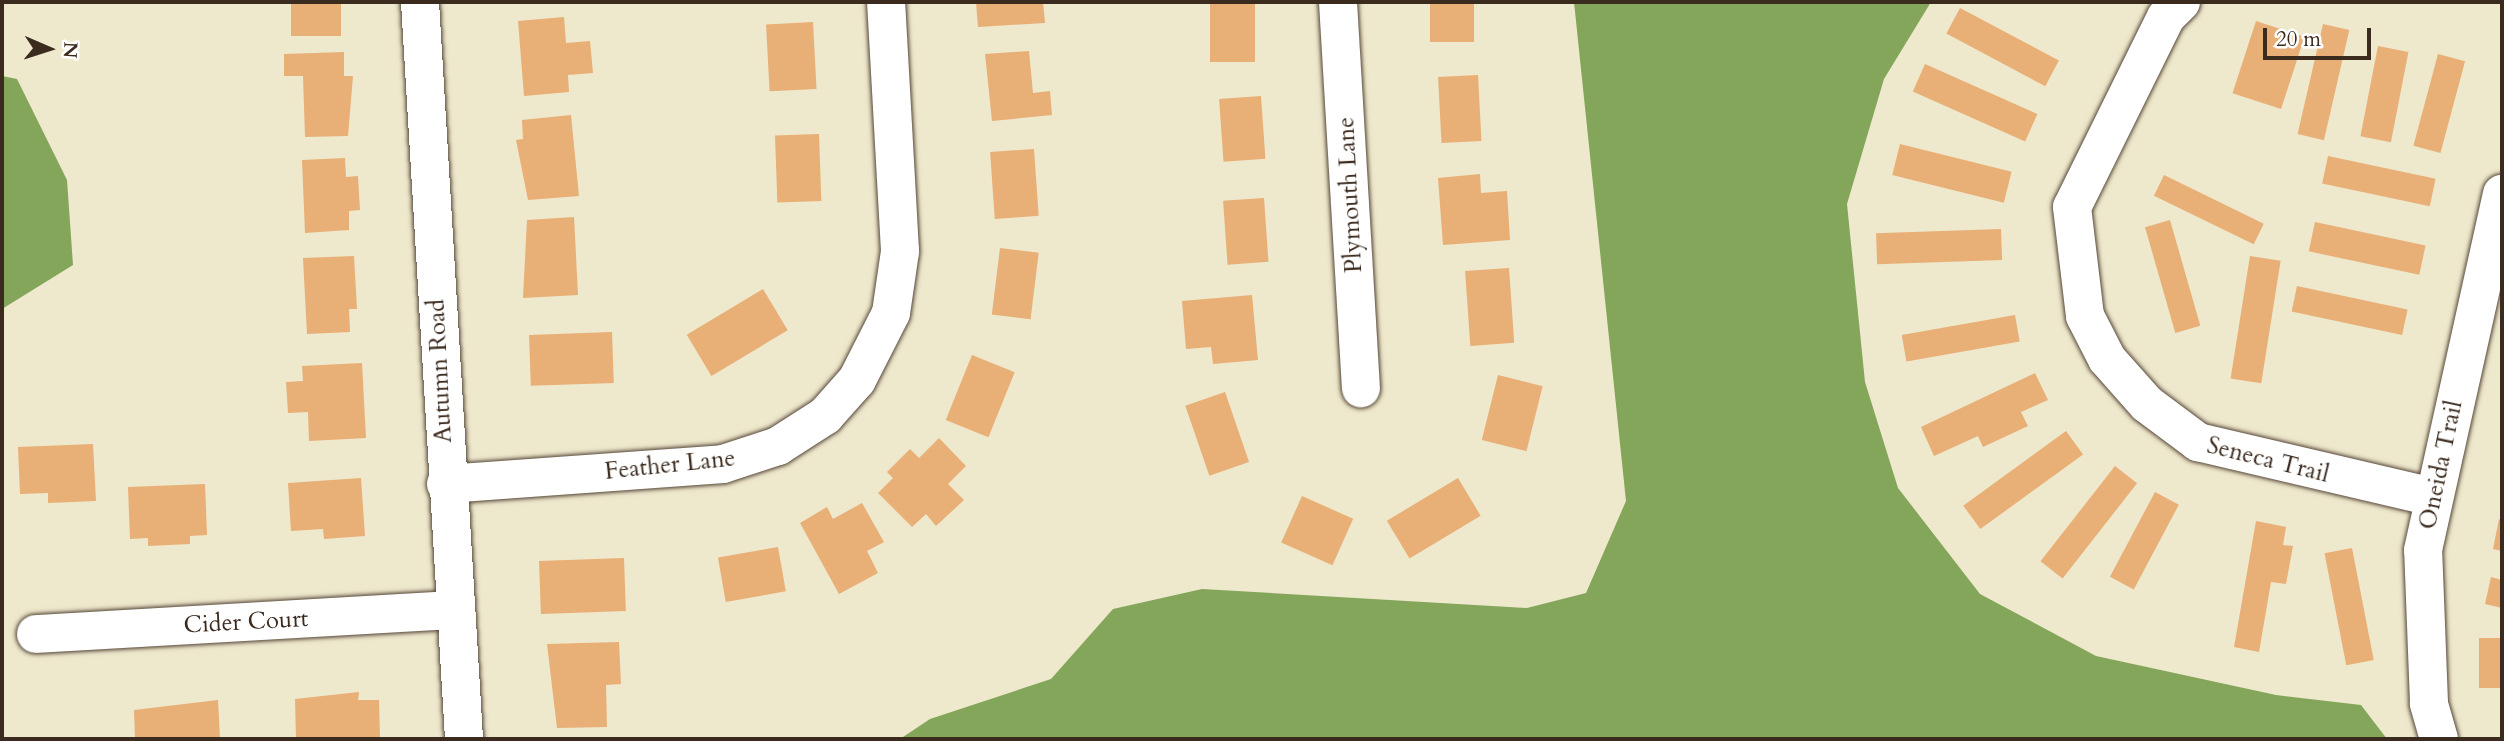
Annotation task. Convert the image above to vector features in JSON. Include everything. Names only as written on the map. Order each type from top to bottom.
[{"type":"street","name":"Autumn Road","points":[[420,2],[446,484],[464,739]]},
{"type":"street","name":"Feather Lane","points":[[446,484],[723,464],[778,446],[825,416],[857,380],[891,313],[900,251],[886,2]]},
{"type":"street","name":"Plymouth Lane","points":[[1338,2],[1361,388]]},
{"type":"street","name":"Seneca Trail","points":[[2181,2],[2166,17],[2072,207],[2085,316],[2107,359],[2147,404],[2197,442],[2434,497]]},
{"type":"street","name":"Oneida Trail","points":[[2439,739],[2429,703],[2421,592],[2434,497],[2502,194]]},
{"type":"street","name":"Cider Court","points":[[36,634],[455,610]]},
{"type":"green space","points":[[1574,2],[1931,2],[1884,79],[1847,204],[1865,382],[1898,488],[1980,594],[2096,656],[2276,695],[2361,705],[2387,739],[900,739],[930,719],[1051,679],[1113,609],[1202,589],[1527,608],[1586,593],[1626,501]]},
{"type":"green space","points":[[2,76],[17,79],[67,180],[73,265],[2,309]]},
{"type":"building","points":[[291,2],[341,2],[341,36],[291,36]]},
{"type":"building","points":[[976,2],[1043,2],[1045,23],[978,27]]},
{"type":"building","points":[[1210,2],[1255,2],[1255,62],[1210,62]]},
{"type":"building","points":[[1430,2],[1474,2],[1474,42],[1430,42]]},
{"type":"building","points":[[1960,8],[2059,61],[2045,86],[1946,34]]},
{"type":"building","points":[[564,17],[566,43],[590,41],[593,73],[568,75],[569,92],[524,96],[518,21]]},
{"type":"building","points":[[2256,21],[2305,37],[2281,109],[2233,93]]},
{"type":"building","points":[[813,22],[817,89],[770,91],[766,24]]},
{"type":"building","points":[[2323,24],[2349,30],[2324,140],[2298,134]]},
{"type":"building","points":[[2378,46],[2408,52],[2391,142],[2360,136]]},
{"type":"building","points":[[1029,51],[1033,93],[1050,91],[1052,115],[992,121],[985,54]]},
{"type":"building","points":[[344,52],[344,76],[353,76],[348,136],[305,137],[303,76],[284,76],[284,54]]},
{"type":"building","points":[[2438,54],[2465,61],[2440,153],[2413,146]]},
{"type":"building","points":[[1925,64],[2037,114],[2025,141],[1913,91]]},
{"type":"building","points":[[1478,75],[1481,141],[1442,143],[1438,77]]},
{"type":"building","points":[[1261,96],[1265,159],[1223,162],[1219,99]]},
{"type":"building","points":[[571,115],[579,196],[528,200],[516,140],[523,139],[522,120]]},
{"type":"building","points":[[819,134],[821,201],[777,202],[775,136]]},
{"type":"building","points":[[1900,144],[2012,172],[2004,203],[1892,175]]},
{"type":"building","points":[[1034,149],[1039,216],[995,219],[990,152]]},
{"type":"building","points":[[2328,156],[2436,179],[2430,206],[2322,183]]},
{"type":"building","points":[[345,158],[346,177],[358,176],[360,210],[349,211],[349,230],[305,233],[302,160]]},
{"type":"building","points":[[1480,174],[1481,193],[1507,191],[1510,240],[1443,245],[1438,178]]},
{"type":"building","points":[[2164,175],[2264,224],[2254,244],[2154,196]]},
{"type":"building","points":[[1264,198],[1268,262],[1228,265],[1223,201]]},
{"type":"building","points":[[574,217],[578,295],[523,298],[527,220]]},
{"type":"building","points":[[2170,220],[2200,326],[2175,333],[2145,227]]},
{"type":"building","points":[[2315,222],[2426,245],[2419,275],[2309,251]]},
{"type":"building","points":[[2001,229],[2002,260],[1877,264],[1876,233]]},
{"type":"building","points":[[1000,248],[1039,253],[1031,319],[992,315]]},
{"type":"building","points":[[354,256],[357,309],[349,309],[350,332],[307,334],[303,258]]},
{"type":"building","points":[[2250,256],[2281,261],[2261,383],[2231,378]]},
{"type":"building","points":[[1509,268],[1514,343],[1470,346],[1465,271]]},
{"type":"building","points":[[2297,286],[2408,309],[2402,335],[2292,311]]},
{"type":"building","points":[[763,289],[788,330],[711,376],[687,335]]},
{"type":"building","points":[[1252,295],[1258,360],[1213,364],[1211,347],[1186,349],[1182,301]]},
{"type":"building","points":[[2015,315],[2020,342],[1906,362],[1902,335]]},
{"type":"building","points":[[612,332],[614,383],[531,386],[529,335]]},
{"type":"building","points":[[972,355],[1015,372],[988,437],[946,420]]},
{"type":"building","points":[[362,363],[366,438],[309,441],[308,412],[288,413],[286,382],[303,381],[302,366]]},
{"type":"building","points":[[2035,373],[2048,400],[2021,412],[2028,426],[1983,447],[1978,436],[1934,456],[1921,427]]},
{"type":"building","points":[[1498,375],[1543,386],[1526,451],[1482,440]]},
{"type":"building","points":[[1225,392],[1249,462],[1209,476],[1185,406]]},
{"type":"building","points":[[2066,431],[2083,454],[1980,529],[1963,506]]},
{"type":"building","points":[[939,438],[966,466],[948,484],[964,500],[936,526],[926,514],[912,527],[878,493],[893,478],[887,472],[910,449],[919,458]]},
{"type":"building","points":[[93,444],[96,501],[48,503],[48,493],[20,494],[18,447]]},
{"type":"building","points":[[2115,466],[2137,483],[2063,579],[2041,561]]},
{"type":"building","points":[[361,478],[365,536],[324,539],[323,529],[291,531],[288,483]]},
{"type":"building","points":[[1458,478],[1481,516],[1410,558],[1387,521]]},
{"type":"building","points":[[205,484],[207,535],[190,536],[190,544],[148,546],[148,538],[130,539],[128,487]]},
{"type":"building","points":[[2155,492],[2179,505],[2134,589],[2110,577]]},
{"type":"building","points":[[1302,496],[1353,519],[1332,565],[1281,543]]},
{"type":"building","points":[[862,503],[884,542],[867,551],[878,573],[839,594],[800,523],[827,507],[833,519]]},
{"type":"building","points":[[2499,519],[2502,520],[2502,551],[2493,549]]},
{"type":"building","points":[[2256,521],[2286,527],[2283,545],[2293,546],[2286,584],[2271,582],[2259,652],[2234,647]]},
{"type":"building","points":[[778,547],[786,591],[726,602],[718,558]]},
{"type":"building","points":[[2352,548],[2374,660],[2346,665],[2325,553]]},
{"type":"building","points":[[624,558],[626,611],[541,614],[539,561]]},
{"type":"building","points":[[2491,577],[2502,580],[2502,608],[2485,604]]},
{"type":"building","points":[[2479,638],[2502,638],[2502,688],[2479,688]]},
{"type":"building","points":[[619,642],[621,684],[606,685],[607,727],[557,728],[547,644]]},
{"type":"building","points":[[359,692],[358,700],[379,700],[380,739],[296,739],[295,699]]},
{"type":"building","points":[[218,700],[220,739],[135,739],[134,710]]}]
